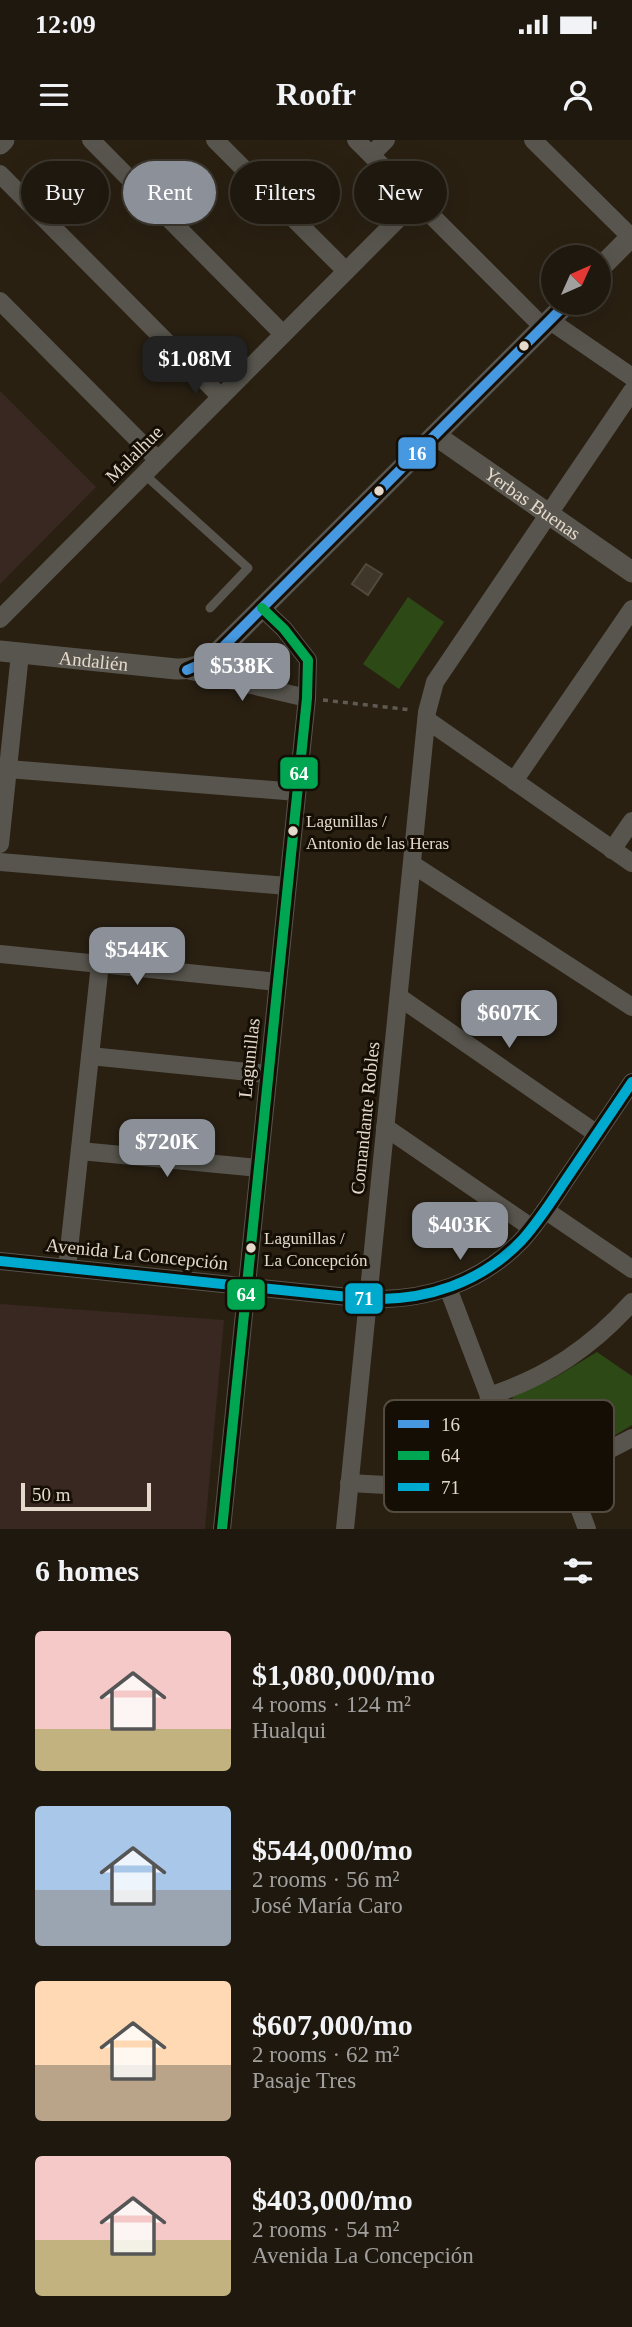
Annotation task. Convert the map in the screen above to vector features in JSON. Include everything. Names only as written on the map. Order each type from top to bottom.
[{"type":"street","points":[[91,140],[283,334]]},
{"type":"street","points":[[215,140],[346,271]]},
{"type":"street","points":[[356,140],[377,161]]},
{"type":"street","points":[[371,155],[386,140]]},
{"type":"street","points":[[539,142],[628,245],[611,259]]},
{"type":"street","points":[[0,174],[221,397]]},
{"type":"street","name":"Malalhue","points":[[0,619],[393,224]]},
{"type":"street","points":[[441,224],[546,323],[632,377]]},
{"type":"street","points":[[0,301],[158,460]]},
{"type":"street","points":[[187,670],[216,654],[554,315]]},
{"type":"street","name":"Comandante Robles","points":[[345,1529],[427,716],[435,682],[632,391]]},
{"type":"street","name":"Yerbas Buenas","points":[[435,435],[632,572]]},
{"type":"street","name":"Lagunillas","points":[[222,1529],[307,698],[308,660],[284,629],[262,608]]},
{"type":"street","points":[[514,781],[632,608]]},
{"type":"street","points":[[0,844],[8,769],[10,652]]},
{"type":"street","name":"Andalién","points":[[10,652],[187,670]]},
{"type":"street","points":[[187,670],[307,698]]},
{"type":"street","points":[[427,716],[514,781],[632,863]]},
{"type":"street","points":[[8,769],[297,792]]},
{"type":"street","points":[[612,850],[632,821]]},
{"type":"street","points":[[0,862],[287,886]]},
{"type":"street","points":[[412,864],[632,1007]]},
{"type":"street","points":[[0,954],[278,982]]},
{"type":"street","points":[[67,1268],[100,964]]},
{"type":"street","points":[[399,997],[597,1134]]},
{"type":"street","points":[[90,1056],[268,1074]]},
{"type":"street","name":"Avenida La Concepción","points":[[0,1261],[368,1299],[409,1298],[448,1288],[475,1276],[500,1259],[532,1228],[632,1082]]},
{"type":"street","points":[[385,1127],[532,1228]]},
{"type":"street","points":[[80,1151],[258,1168]]},
{"type":"street","points":[[545,1210],[630,1264]]},
{"type":"street","points":[[448,1288],[489,1400]]},
{"type":"street","points":[[489,1396],[533,1379],[573,1356],[605,1331],[632,1302]]},
{"type":"street","points":[[614,1447],[632,1438]]},
{"type":"street","points":[[349,1483],[384,1485]]},
{"type":"street","points":[[581,1512],[587,1529]]},
{"type":"lane","points":[[144,474],[248,568],[210,608]]},
{"type":"path","points":[[307,698],[427,716]]},
{"type":"shaded area","points":[[0,391],[96,487],[0,584]]},
{"type":"shaded area","points":[[0,1304],[224,1320],[205,1529],[0,1529]]},
{"type":"green space","points":[[408,597],[444,622],[399,689],[363,664]]},
{"type":"green space","points":[[597,1352],[632,1376],[632,1425],[614,1436],[614,1400],[512,1400],[513,1395],[554,1378]]},
{"type":"building","points":[[366,564],[382,574],[368,595],[352,584]]},
{"type":"transit line","name":"16","points":[[187,670],[216,654],[555,315]]},
{"type":"transit line","name":"64","points":[[222,1529],[307,698],[308,660],[284,629],[262,608]]},
{"type":"transit line","name":"71","points":[[0,1261],[368,1299],[431,1293],[489,1268],[522,1240],[547,1208],[632,1082]]},
{"type":"place","name":"Lagunillas / Antonio de las Heras","points":[[293,831]]},
{"type":"place","name":"Lagunillas / La Concepción","points":[[251,1248]]}]
